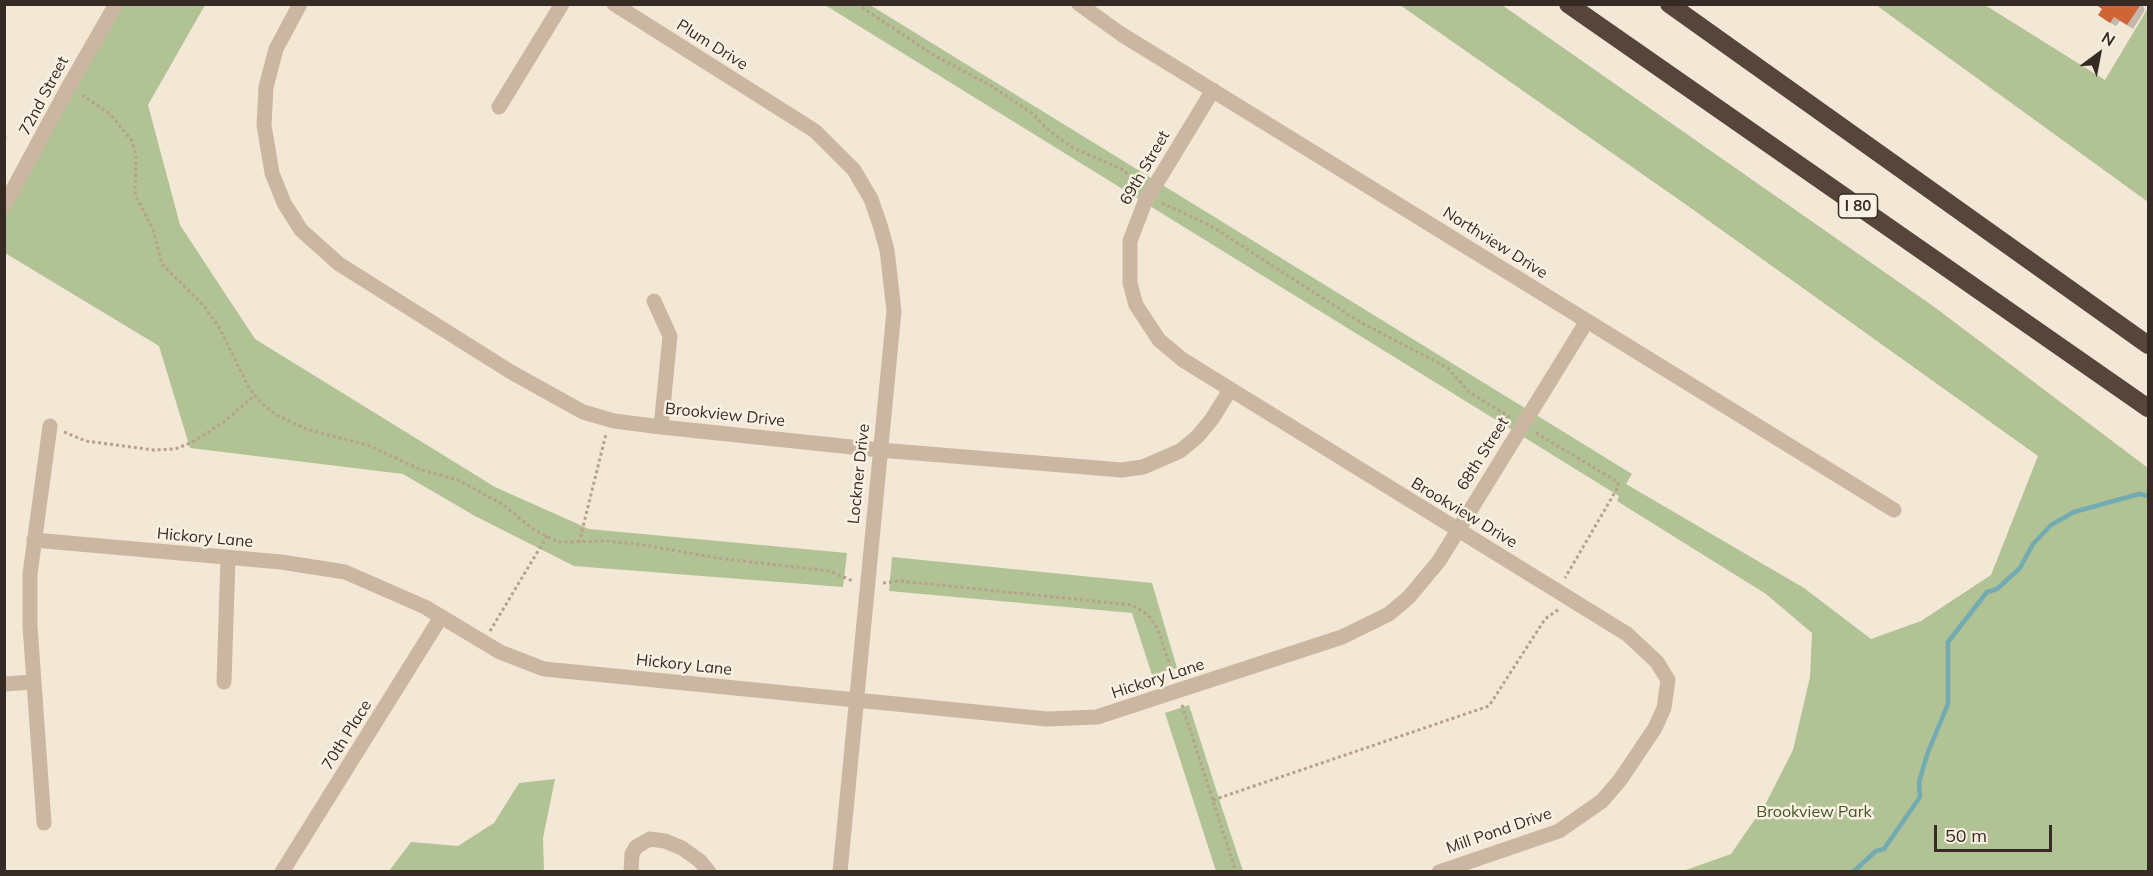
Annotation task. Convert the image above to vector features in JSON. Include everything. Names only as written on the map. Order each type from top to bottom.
[{"type":"highway","name":"I 80","points":[[1568,4],[2148,408]]},
{"type":"highway","points":[[1669,4],[2148,345]]},
{"type":"street","name":"72nd Street","points":[[4,206],[116,4]]},
{"type":"street","name":"Brookview Drive","points":[[300,4],[276,49],[266,87],[264,125],[272,173],[284,203],[301,230],[323,252],[562,403],[609,420],[661,427],[1102,470],[1143,467],[1180,451],[1197,437],[1230,390]]},
{"type":"street","points":[[499,107],[562,4]]},
{"type":"street","name":"Plum Drive","points":[[614,4],[791,116]]},
{"type":"street","name":"Northview Drive","points":[[1079,4],[1213,90],[1894,510]]},
{"type":"street","name":"69th Street","points":[[1183,360],[1159,340],[1146,324],[1130,283],[1130,241],[1136,221],[1148,196],[1213,90]]},
{"type":"street","name":"Lockner Drive","points":[[791,116],[815,130],[854,170],[871,199],[886,250],[894,311],[840,872]]},
{"type":"street","points":[[654,301],[670,336],[661,427]]},
{"type":"street","name":"68th Street","points":[[1342,637],[1367,627],[1409,597],[1426,579],[1587,321]]},
{"type":"street","name":"Brookview Drive","points":[[1183,360],[1627,634],[1657,662],[1668,680]]},
{"type":"street","points":[[44,823],[30,626],[34,540],[50,426]]},
{"type":"street","name":"Hickory Lane","points":[[34,540],[228,558],[345,572],[425,607],[483,642],[544,669],[1072,720],[1113,713],[1342,637]]},
{"type":"street","points":[[224,682],[228,558]]},
{"type":"street","name":"70th Place","points":[[282,872],[441,617]]},
{"type":"street","name":"Mill Pond Drive","points":[[1439,872],[1559,831],[1595,806],[1620,780],[1655,728],[1664,708],[1668,680]]},
{"type":"street","points":[[4,684],[33,682]]},
{"type":"street","points":[[631,872],[632,854],[636,847],[650,839],[665,841],[682,848],[700,861],[709,872]]},
{"type":"path","points":[[857,4],[935,56],[990,85],[1033,114],[1047,129],[1073,148],[1124,170],[1139,189],[1148,196],[1211,226],[1360,322],[1448,368],[1469,392],[1618,482],[1615,492],[1566,575],[1564,603],[1545,619],[1489,706],[1213,800]]},
{"type":"path","points":[[82,95],[110,114],[132,141],[136,164],[135,195],[153,229],[162,264],[204,306],[220,329],[262,404],[290,423],[367,445],[422,470],[458,480],[502,504],[533,529],[558,542],[607,541],[644,545],[717,558],[829,571],[867,585],[900,581],[1132,605],[1148,615],[1158,629],[1236,872]]},
{"type":"path","points":[[50,426],[86,441],[154,450],[175,449],[193,442],[225,421],[255,395]]},
{"type":"path","points":[[579,543],[609,420]]},
{"type":"path","points":[[483,642],[547,536]]},
{"type":"green space","points":[[116,5],[205,5],[148,105],[180,225],[255,339],[495,487],[589,529],[847,553],[843,587],[574,566],[475,516],[403,474],[190,448],[159,346],[5,253],[4,206]]},
{"type":"green space","name":"Brookview Park","points":[[825,5],[870,5],[1632,474],[1626,484],[1804,588],[1871,639],[1921,621],[1991,575],[2038,456],[1688,206],[1400,5],[1502,5],[1933,306],[2148,468],[2148,871],[1683,871],[1731,854],[1766,803],[1793,750],[1810,677],[1812,633],[1766,594],[1617,501],[1619,496]]},
{"type":"green space","points":[[1876,5],[1985,5],[2105,80],[2148,8],[2148,202]]},
{"type":"green space","points":[[892,557],[1152,583],[1177,668],[1152,675],[1132,613],[889,591]]},
{"type":"green space","points":[[1189,705],[1243,871],[1216,871],[1165,713]]},
{"type":"green space","points":[[555,779],[543,838],[544,871],[389,871],[411,842],[458,846],[494,823],[519,783]]},
{"type":"building","points":[[2095,4],[2141,4],[2127,25],[2114,17],[2110,23],[2098,15],[2102,9]]},
{"type":"waterway","points":[[1853,872],[1876,851],[1884,849],[1920,797],[1919,782],[1928,752],[1948,704],[1948,642],[1987,592],[1997,589],[2020,568],[2033,544],[2051,525],[2074,512],[2139,494],[2148,496]]}]
